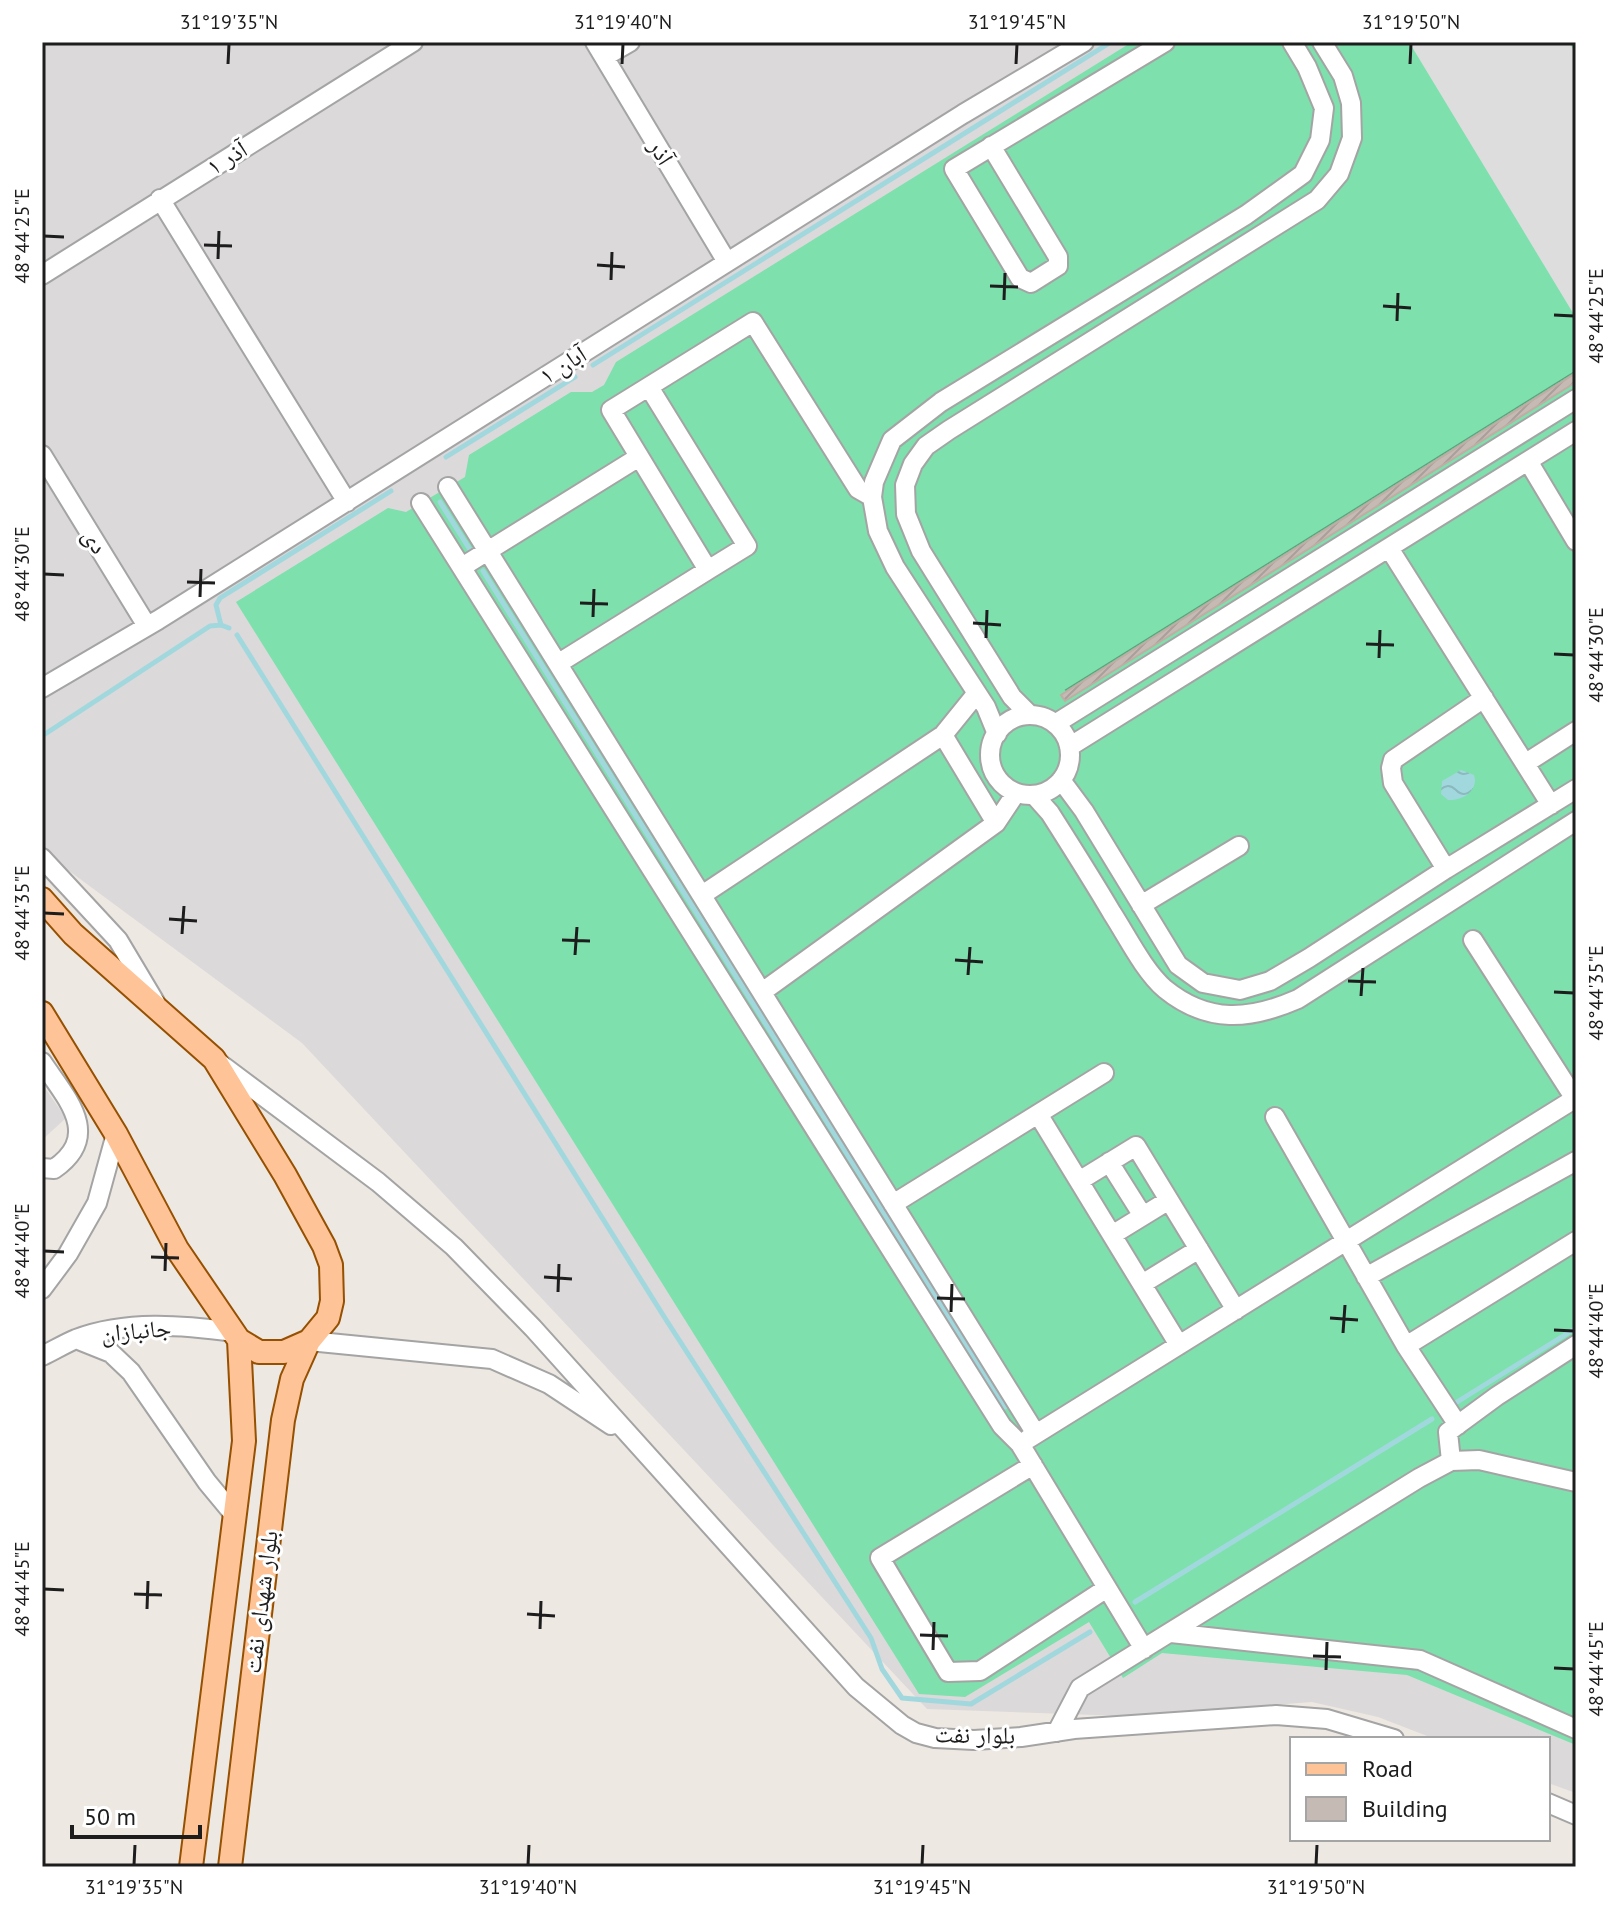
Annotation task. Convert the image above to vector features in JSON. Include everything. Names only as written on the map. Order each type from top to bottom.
[{"type":"main road","name":"بلوار شهدای نفت","points":[[42,899],[73,934],[214,1059],[298,1197],[331,1265],[332,1301],[328,1318],[309,1341],[292,1379],[283,1420],[230,1867]]},
{"type":"main road","points":[[42,1013],[116,1134],[177,1249],[236,1336],[259,1352],[284,1352],[309,1341]]},
{"type":"main road","name":"بلوار شهدای نفت","points":[[191,1867],[244,1441],[236,1336]]},
{"type":"street","name":"آذر ۱","points":[[42,275],[413,42]]},
{"type":"street","points":[[600,50],[630,42]]},
{"type":"street","name":"آبان ۱","points":[[42,688],[147,626],[1084,42]]},
{"type":"street","points":[[991,146],[1058,257],[1058,266],[1031,283],[1020,278],[954,169],[991,146],[1165,42]]},
{"type":"street","points":[[997,734],[986,707],[895,567],[878,531],[872,497],[874,482],[892,440],[941,402],[1246,215],[1303,174],[1320,140],[1324,108],[1307,67],[1292,42]]},
{"type":"street","points":[[1030,715],[1012,697],[921,551],[906,514],[905,485],[913,464],[926,446],[1317,200],[1339,174],[1352,138],[1351,103],[1343,76],[1326,48],[1307,67]]},
{"type":"street","name":"آذر","points":[[600,50],[727,262]]},
{"type":"street","points":[[160,199],[347,502]]},
{"type":"street","points":[[1246,215],[1259,236]]},
{"type":"street","points":[[708,570],[611,410],[753,322],[858,489],[872,497]]},
{"type":"street","points":[[1051,333],[1066,356]]},
{"type":"street","points":[[559,663],[747,546],[649,387]]},
{"type":"street","points":[[1055,724],[1576,399]]},
{"type":"street","points":[[1069,747],[1569,436],[1547,417]]},
{"type":"street","name":"دی","points":[[42,455],[147,626]]},
{"type":"street","points":[[462,567],[639,457]]},
{"type":"street","points":[[1528,461],[1576,541]]},
{"type":"street","points":[[448,487],[893,1204],[1028,1439],[1033,1465],[1144,1649]]},
{"type":"street","points":[[421,503],[993,1413],[1002,1426],[1028,1439]]},
{"type":"street","points":[[1389,548],[1551,805]]},
{"type":"street","points":[[895,567],[921,551]]},
{"type":"street","points":[[1316,560],[1332,584]]},
{"type":"street","points":[[702,895],[943,735],[977,693]]},
{"type":"street","points":[[1446,869],[1393,783],[1391,768],[1393,760],[1484,698]]},
{"type":"street","points":[[762,992],[996,823],[1025,794],[1046,792],[1061,780],[1070,761],[1064,735],[1055,724],[1030,715],[1005,724],[997,734],[991,746],[993,771],[1000,781],[1025,794],[1050,813],[1140,957],[1164,988],[1189,1003],[1235,1017],[1274,1009],[1298,999],[1576,821]]},
{"type":"street","points":[[1526,763],[1576,731]]},
{"type":"street","points":[[943,735],[996,823]]},
{"type":"street","points":[[1061,780],[1084,811],[1178,965],[1203,983],[1240,990],[1270,981],[1576,789]]},
{"type":"street","points":[[1141,905],[1239,846]]},
{"type":"street","points":[[42,858],[118,940],[161,1011]]},
{"type":"street","points":[[1404,897],[1419,923]]},
{"type":"street","points":[[1028,1439],[1575,1099],[1473,940]]},
{"type":"street","points":[[214,1059],[378,1182],[454,1247],[533,1328],[630,1438]]},
{"type":"street","points":[[42,1062],[78,1116],[76,1141],[68,1159],[54,1169],[42,1168]]},
{"type":"street","points":[[893,1204],[1104,1073]]},
{"type":"street","points":[[1038,1114],[1179,1345]]},
{"type":"street","points":[[1275,1117],[1406,1346],[1458,1425]]},
{"type":"street","points":[[42,1289],[68,1254],[97,1203],[116,1134]]},
{"type":"street","points":[[1079,1181],[1136,1146],[1236,1310]]},
{"type":"street","points":[[1366,1277],[1576,1161]]},
{"type":"street","points":[[1109,1162],[1143,1216]]},
{"type":"street","points":[[1112,1235],[1169,1200]]},
{"type":"street","points":[[1406,1346],[1576,1241]]},
{"type":"street","points":[[1142,1284],[1199,1249]]},
{"type":"street","name":"جانبازان","points":[[42,1356],[76,1339],[116,1328],[197,1327],[236,1336]]},
{"type":"street","points":[[76,1339],[103,1349],[122,1362],[207,1482],[236,1517]]},
{"type":"street","points":[[309,1341],[492,1359],[549,1384],[630,1438]]},
{"type":"street","points":[[1451,1461],[1448,1432],[1576,1345]]},
{"type":"street","name":"بلوار نفت","points":[[630,1438],[856,1687],[916,1733],[935,1738],[974,1740],[1276,1715],[1327,1719],[1387,1737]]},
{"type":"street","points":[[1057,1732],[1080,1688],[1451,1461],[1479,1460],[1576,1482]]},
{"type":"street","points":[[1033,1465],[880,1558],[948,1672],[980,1671],[1107,1588]]},
{"type":"street","points":[[1171,1633],[1420,1660],[1576,1729]]},
{"type":"street","points":[[1550,1804],[1576,1815]]},
{"type":"shaded area","points":[[42,42],[1576,42],[1576,1793],[1550,1784],[1550,1737],[1430,1737],[1378,1717],[1312,1702],[1125,1716],[927,1709],[302,1043],[53,859],[42,844]]},
{"type":"shaded area","points":[[1409,42],[1569,42],[1576,54],[1576,318]]},
{"type":"shaded area","points":[[42,1084],[66,1118],[42,1140]]},
{"type":"green space","points":[[1132,42],[1576,42],[1576,1745],[1407,1675],[1162,1653],[1123,1678],[1089,1622],[965,1697],[919,1694],[236,602],[388,508],[406,512],[465,477],[469,455],[571,392],[592,392],[604,385],[616,362]]},
{"type":"water","points":[[1461,770],[1474,775],[1474,786],[1464,797],[1448,800],[1441,794],[1442,781]]},
{"type":"building","points":[[1576,373],[1576,382],[1065,701],[1061,695]]},
{"type":"waterway","points":[[593,365],[1111,42]]},
{"type":"waterway","points":[[446,457],[575,377]]},
{"type":"waterway","points":[[221,625],[216,605],[220,598],[391,491]]},
{"type":"waterway","points":[[440,502],[472,553]]},
{"type":"waterway","points":[[483,571],[1005,1407]]},
{"type":"waterway","points":[[42,736],[210,626],[229,628]]},
{"type":"waterway","points":[[237,635],[663,1315],[871,1638],[882,1669],[902,1698],[971,1704],[1090,1632]]},
{"type":"waterway","points":[[1457,1402],[1576,1328]]},
{"type":"waterway","points":[[1135,1602],[1432,1419]]}]
